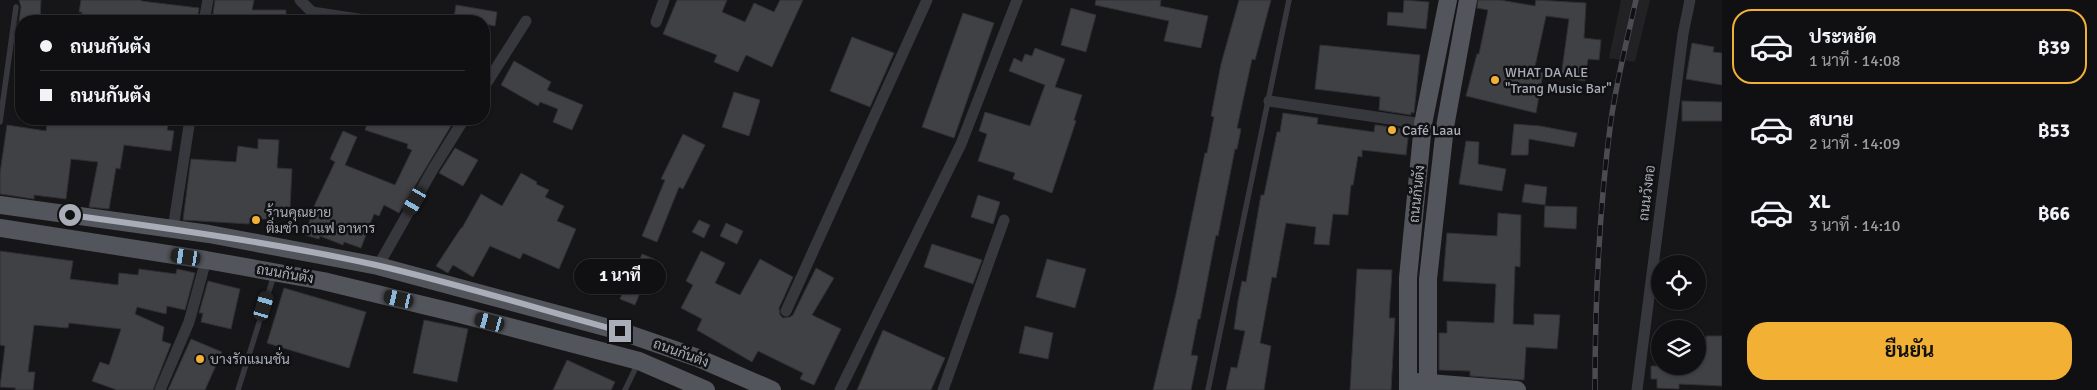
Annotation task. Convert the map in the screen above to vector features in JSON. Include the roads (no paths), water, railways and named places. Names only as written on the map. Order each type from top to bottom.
[{"type":"main road","name":"ถนนกันตัง","points":[[1408,386],[1408,278],[1423,124],[1448,0]]},
{"type":"main road","name":"ถนนกันตัง","points":[[1428,386],[1428,279],[1445,126],[1468,0]]},
{"type":"main road","points":[[1421,154],[1441,156]]},
{"type":"main road","name":"ถนนกันตัง","points":[[0,205],[173,229],[332,256],[378,266],[620,331],[698,358],[772,390]]},
{"type":"main road","points":[[67,240],[70,215]]},
{"type":"main road","name":"ถนนกันตัง","points":[[0,228],[67,240],[206,260],[323,281],[456,312],[639,362],[706,390]]},
{"type":"main road","points":[[323,281],[332,256]]},
{"type":"main road","points":[[557,340],[564,316]]},
{"type":"main road","points":[[1408,386],[1517,390]]},
{"type":"street","points":[[205,15],[208,0]]},
{"type":"street","points":[[300,0],[312,12],[332,15]]},
{"type":"street","points":[[656,22],[664,0]]},
{"type":"street","points":[[786,311],[927,0]]},
{"type":"street","points":[[840,390],[961,144],[1017,0]]},
{"type":"street","name":"ถนนวังตอ","points":[[1637,390],[1683,34],[1690,0]]},
{"type":"street","points":[[490,78],[526,21]]},
{"type":"street","points":[[1269,101],[1423,124]]},
{"type":"street","points":[[173,229],[189,125]]},
{"type":"street","points":[[378,266],[460,125]]},
{"type":"street","points":[[943,390],[1004,220]]},
{"type":"street","points":[[160,390],[189,322],[206,260]]},
{"type":"lane","points":[[1208,390],[1289,0]]},
{"type":"lane","points":[[0,122],[16,7]]},
{"type":"lane","points":[[238,390],[275,273]]},
{"type":"lane","points":[[626,390],[639,362]]},
{"type":"railway","points":[[1595,390],[1598,255],[1603,187],[1616,90],[1636,0]]},
{"type":"place","name":"WHAT DA ALE \"Trang Music Bar\"","points":[[1495,80]]},
{"type":"place","name":"Café Laau","points":[[1392,130]]},
{"type":"place","name":"ร้านคุณยาย ติ่มซำ กาแฟ อาหาร","points":[[256,220]]},
{"type":"place","name":"บางรักแมนชั่น","points":[[200,359]]}]
